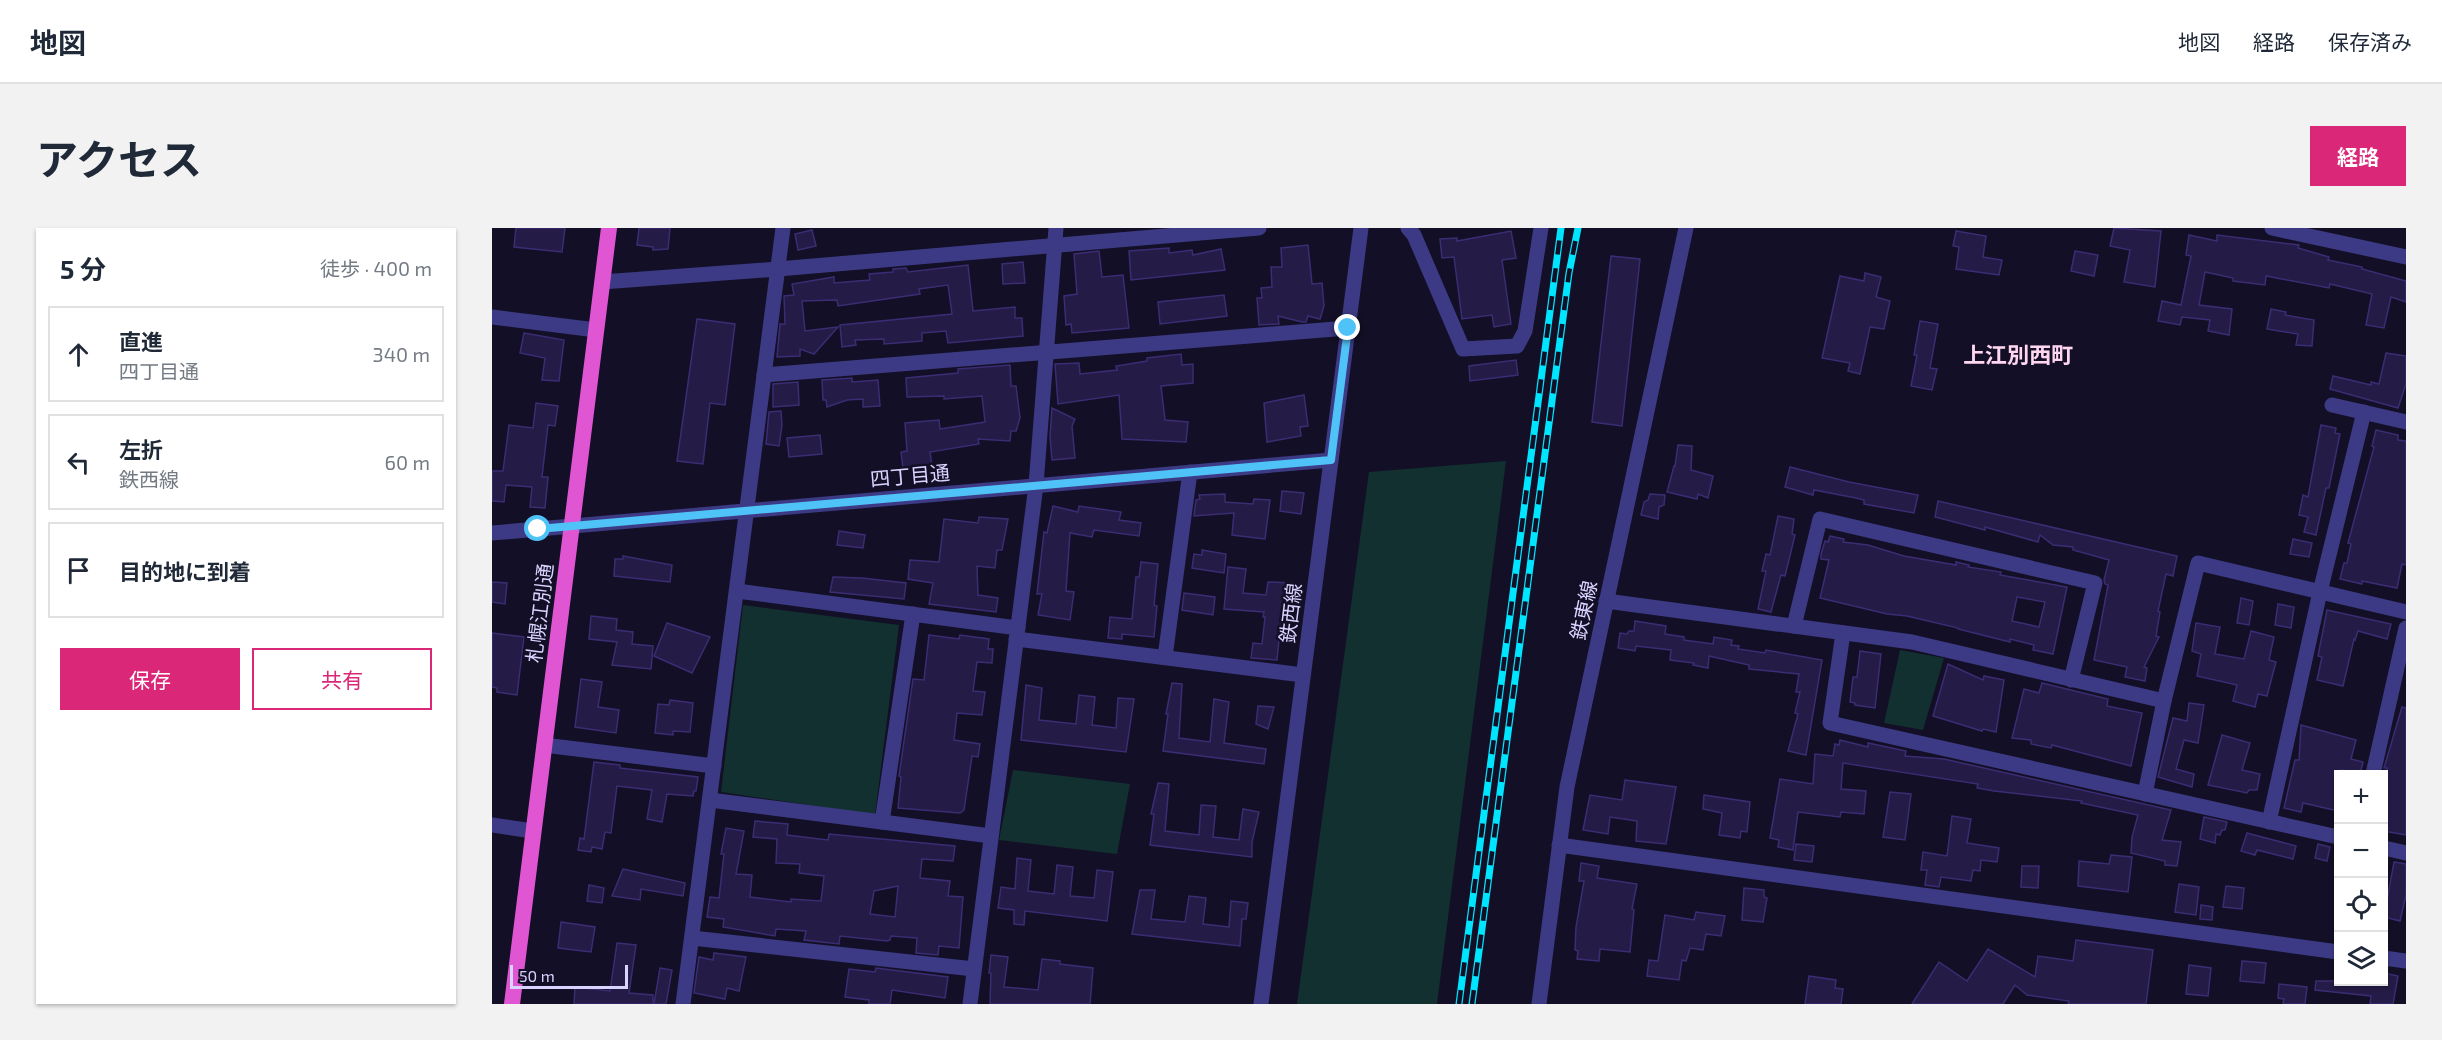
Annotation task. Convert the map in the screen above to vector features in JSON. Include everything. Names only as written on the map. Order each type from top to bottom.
[{"type":"highway","name":"札幌江別通","points":[[512,1004],[609,228]]},
{"type":"street","points":[[683,1004],[783,228]]},
{"type":"street","points":[[970,1004],[1036,485],[1056,228]]},
{"type":"street","points":[[602,282],[1259,228]]},
{"type":"street","name":"鉄西線","points":[[1261,1004],[1361,228]]},
{"type":"street","points":[[1409,229],[1427,228]]},
{"type":"street","points":[[1409,229],[1414,235],[1463,349],[1517,346],[1525,331],[1540,228]]},
{"type":"street","name":"鉄東線","points":[[1539,1004],[1567,787],[1686,228]]},
{"type":"street","points":[[2272,228],[2406,257]]},
{"type":"street","points":[[492,317],[596,330]]},
{"type":"street","points":[[764,375],[1348,328]]},
{"type":"street","points":[[2332,405],[2406,422]]},
{"type":"street","points":[[2269,822],[2320,592],[2364,412]]},
{"type":"street","name":"四丁目通","points":[[492,533],[1331,460]]},
{"type":"street","points":[[1165,657],[1190,472]]},
{"type":"street","points":[[1794,626],[1821,519],[2095,583],[2072,680]]},
{"type":"street","points":[[2145,794],[2164,701],[2198,563],[2406,612]]},
{"type":"street","points":[[736,591],[913,614],[1165,657],[1303,675]]},
{"type":"street","points":[[1606,601],[1912,642],[2164,701]]},
{"type":"street","points":[[882,822],[913,614]]},
{"type":"street","points":[[2374,770],[2406,628]]},
{"type":"street","points":[[1843,633],[1830,723],[2334,836]]},
{"type":"street","points":[[544,745],[714,766]]},
{"type":"street","points":[[710,800],[991,836]]},
{"type":"street","points":[[492,825],[533,831]]},
{"type":"street","points":[[1559,845],[2334,951]]},
{"type":"street","points":[[2388,849],[2406,853]]},
{"type":"street","points":[[692,938],[974,969]]},
{"type":"street","points":[[2388,959],[2406,961]]},
{"type":"green space","points":[[1506,461],[1437,1004],[1297,1004],[1369,472]]},
{"type":"green space","points":[[743,605],[899,625],[875,815],[721,792]]},
{"type":"green space","points":[[1900,650],[1944,658],[1923,730],[1884,723]]},
{"type":"green space","points":[[1013,770],[1130,784],[1117,854],[999,840]]},
{"type":"building","points":[[516,228],[565,228],[562,252],[514,247]]},
{"type":"building","points":[[639,228],[670,228],[668,249],[653,250],[653,247],[637,245]]},
{"type":"building","points":[[2114,228],[2161,231],[2155,287],[2124,282],[2130,250],[2110,246]]},
{"type":"building","points":[[812,230],[816,246],[798,250],[795,234]]},
{"type":"building","points":[[1511,231],[1516,258],[1502,260],[1511,324],[1494,327],[1492,315],[1462,319],[1454,257],[1442,258],[1440,239],[1457,238],[1457,241]]},
{"type":"building","points":[[1956,231],[1986,236],[1983,257],[2002,260],[1999,275],[1956,269],[1959,247],[1953,246]]},
{"type":"building","points":[[2189,235],[2217,241],[2217,235],[2299,245],[2298,248],[2329,257],[2328,260],[2362,267],[2362,269],[2406,281],[2406,302],[2391,297],[2384,328],[2366,325],[2372,294],[2330,284],[2329,288],[2266,276],[2265,285],[2233,281],[2233,278],[2205,272],[2199,305],[2232,309],[2229,335],[2208,331],[2210,320],[2182,317],[2180,325],[2158,321],[2162,301],[2181,305],[2191,256],[2186,255]]},
{"type":"building","points":[[1308,245],[1312,284],[1322,283],[1324,306],[1320,319],[1308,316],[1306,322],[1302,322],[1278,316],[1279,324],[1259,325],[1257,298],[1262,298],[1261,288],[1272,287],[1271,267],[1282,267],[1281,248]]},
{"type":"building","points":[[1169,248],[1169,253],[1192,250],[1193,255],[1221,249],[1225,270],[1131,280],[1129,251]]},
{"type":"building","points":[[1099,251],[1102,277],[1123,275],[1129,328],[1072,333],[1071,324],[1066,325],[1064,296],[1077,294],[1074,254]]},
{"type":"building","points":[[2075,251],[2098,255],[2094,276],[2071,271]]},
{"type":"building","points":[[1611,256],[1640,259],[1622,426],[1592,422]]},
{"type":"building","points":[[1023,262],[1025,283],[1003,284],[1002,264]]},
{"type":"building","points":[[968,265],[973,311],[1015,307],[1015,318],[1022,318],[1023,336],[948,343],[946,331],[922,333],[922,341],[884,344],[884,339],[855,340],[856,345],[842,347],[840,325],[952,314],[948,285],[919,289],[920,294],[838,306],[837,300],[802,301],[805,331],[838,327],[814,354],[800,349],[800,356],[777,357],[780,324],[785,324],[784,296],[794,295],[792,284],[834,277],[834,283],[870,280],[869,274],[893,272],[893,269],[906,268],[908,272]]},
{"type":"building","points":[[1865,273],[1881,277],[1876,297],[1890,301],[1884,329],[1870,327],[1860,374],[1848,371],[1850,363],[1822,358],[1840,276],[1864,281]]},
{"type":"building","points":[[1224,295],[1227,316],[1160,324],[1158,302]]},
{"type":"building","points":[[2271,309],[2286,312],[2285,315],[2314,320],[2312,346],[2296,345],[2298,334],[2267,329]]},
{"type":"building","points":[[697,319],[735,324],[725,405],[710,403],[703,464],[677,461]]},
{"type":"building","points":[[1920,321],[1938,324],[1930,368],[1937,369],[1932,390],[1911,386]]},
{"type":"building","points":[[524,333],[564,340],[559,381],[542,380],[545,358],[520,353]]},
{"type":"building","points":[[2386,353],[2406,356],[2406,384],[2398,408],[2330,389],[2333,376],[2371,385],[2371,382],[2379,384]]},
{"type":"building","points":[[1181,354],[1182,365],[1193,364],[1193,383],[1161,386],[1165,420],[1188,422],[1186,442],[1122,439],[1119,395],[1058,404],[1055,364],[1079,363],[1080,374],[1117,370],[1116,366],[1147,361],[1147,358]]},
{"type":"building","points":[[1516,360],[1518,375],[1470,381],[1469,366]]},
{"type":"building","points":[[1010,365],[1011,386],[1016,386],[1020,418],[1016,431],[1011,431],[1010,441],[978,439],[979,444],[930,452],[932,466],[903,468],[901,452],[907,451],[905,423],[939,420],[940,429],[985,422],[982,396],[944,399],[944,396],[907,397],[906,378],[958,373],[958,369]]},
{"type":"building","points":[[852,378],[852,382],[878,380],[880,406],[863,407],[863,399],[847,400],[827,407],[826,400],[823,400],[822,380]]},
{"type":"building","points":[[798,382],[799,405],[773,407],[773,384]]},
{"type":"building","points":[[1304,395],[1308,426],[1300,427],[1301,436],[1267,442],[1264,403]]},
{"type":"building","points":[[536,403],[558,406],[555,426],[548,425],[542,477],[548,477],[545,508],[530,507],[532,487],[506,485],[504,502],[492,501],[492,471],[503,471],[509,425],[533,428]]},
{"type":"building","points":[[1052,408],[1075,419],[1072,426],[1075,458],[1052,460],[1050,437]]},
{"type":"building","points":[[781,411],[779,446],[766,444],[769,412]]},
{"type":"building","points":[[2321,425],[2336,428],[2335,433],[2340,434],[2316,535],[2304,532],[2308,517],[2299,515],[2303,495],[2308,497]]},
{"type":"building","points":[[2376,430],[2398,435],[2398,440],[2406,441],[2406,565],[2402,564],[2397,588],[2340,579],[2344,563],[2347,563],[2351,544],[2348,543],[2374,447],[2372,446]]},
{"type":"building","points":[[820,435],[822,454],[789,457],[787,438]]},
{"type":"building","points":[[1678,445],[1692,446],[1691,470],[1713,476],[1708,498],[1698,494],[1697,499],[1667,492],[1675,466]]},
{"type":"building","points":[[1790,467],[1849,482],[1918,495],[1914,513],[1864,504],[1864,500],[1856,498],[1814,490],[1813,495],[1785,487]]},
{"type":"building","points":[[1282,491],[1304,493],[1301,514],[1280,511]]},
{"type":"building","points":[[1225,494],[1225,502],[1253,504],[1254,499],[1270,500],[1265,539],[1232,535],[1234,513],[1194,516],[1196,500],[1200,499],[1199,495]]},
{"type":"building","points":[[1650,494],[1665,495],[1664,505],[1659,507],[1658,519],[1641,515],[1644,502],[1648,500]]},
{"type":"building","points":[[1938,501],[2177,556],[2173,576],[2166,574],[2158,611],[2160,612],[2156,636],[2159,637],[2144,667],[2147,668],[2145,681],[2125,677],[2127,667],[2094,660],[2108,585],[2104,580],[2109,560],[2073,550],[2073,547],[2053,545],[2040,535],[2038,542],[1985,527],[1985,530],[1935,517]]},
{"type":"building","points":[[1053,506],[1078,512],[1079,506],[1121,512],[1119,520],[1141,523],[1139,536],[1094,530],[1092,537],[1070,533],[1066,591],[1074,592],[1070,620],[1038,615],[1042,594],[1037,594],[1044,532],[1047,533]]},
{"type":"building","points":[[1778,516],[1794,519],[1792,534],[1795,535],[1785,576],[1781,575],[1771,612],[1758,609],[1766,571],[1762,571],[1766,554],[1770,555]]},
{"type":"building","points":[[979,517],[1008,519],[1002,550],[997,550],[995,568],[977,566],[978,595],[998,598],[996,612],[929,604],[933,583],[908,579],[910,560],[939,562],[944,519],[978,523]]},
{"type":"building","points":[[839,531],[865,535],[863,548],[837,545]]},
{"type":"building","points":[[1830,536],[1844,539],[1843,542],[1868,545],[1904,556],[1956,565],[1956,562],[1969,565],[1968,567],[2001,572],[2000,575],[2067,587],[2053,654],[2033,650],[2034,645],[2010,639],[2010,642],[1907,616],[1887,614],[1820,598],[1829,560],[1821,559],[1821,554],[1825,541],[1828,542]],"holes":[[[2017,597],[2045,602],[2039,627],[2012,621]]]},
{"type":"building","points":[[2293,539],[2312,543],[2309,557],[2290,554]]},
{"type":"building","points":[[1202,550],[1226,554],[1224,573],[1192,568],[1194,554],[1202,555]]},
{"type":"building","points":[[623,556],[672,565],[670,582],[614,576],[615,559],[623,559]]},
{"type":"building","points":[[1141,562],[1158,564],[1154,637],[1122,634],[1122,639],[1108,638],[1110,617],[1132,619],[1136,577],[1139,577]]},
{"type":"building","points":[[1228,567],[1246,569],[1243,593],[1266,595],[1268,582],[1293,583],[1288,618],[1283,640],[1279,640],[1277,660],[1251,658],[1253,643],[1262,644],[1264,612],[1224,609]]},
{"type":"building","points":[[833,577],[906,583],[904,599],[830,592]]},
{"type":"building","points":[[492,582],[507,583],[505,604],[492,602]]},
{"type":"building","points":[[1184,593],[1215,597],[1213,615],[1182,610]]},
{"type":"building","points":[[2241,598],[2253,601],[2249,625],[2237,623]]},
{"type":"building","points":[[2278,604],[2294,607],[2291,628],[2275,625]]},
{"type":"building","points":[[2327,610],[2391,624],[2387,639],[2358,631],[2343,686],[2317,680],[2322,657],[2318,656]]},
{"type":"building","points":[[591,616],[617,619],[616,630],[633,632],[632,644],[653,646],[651,669],[612,665],[617,642],[589,639]]},
{"type":"building","points":[[1635,621],[1666,626],[1665,634],[1684,637],[1684,640],[1713,644],[1714,637],[1732,640],[1731,645],[1739,646],[1738,649],[1765,653],[1766,650],[1822,660],[1806,755],[1788,751],[1798,714],[1795,713],[1800,692],[1796,692],[1799,674],[1749,669],[1749,665],[1709,656],[1708,668],[1693,665],[1694,663],[1670,660],[1671,650],[1636,646],[1635,651],[1618,648],[1620,633],[1627,634],[1629,631],[1634,631]]},
{"type":"building","points":[[667,623],[710,637],[692,673],[654,656]]},
{"type":"building","points":[[2196,623],[2220,627],[2215,654],[2244,659],[2251,631],[2274,637],[2269,660],[2276,662],[2267,696],[2258,694],[2255,707],[2233,701],[2237,685],[2197,676],[2201,654],[2192,651]]},
{"type":"building","points":[[492,633],[524,637],[517,695],[497,692],[497,688],[492,687]]},
{"type":"building","points":[[929,635],[959,639],[960,635],[989,639],[988,649],[993,649],[992,663],[977,662],[973,691],[985,692],[982,715],[957,713],[954,740],[980,744],[978,757],[972,756],[964,810],[960,813],[898,808],[901,777],[899,776],[913,679],[924,680]]},
{"type":"building","points":[[1860,651],[1881,654],[1875,708],[1850,702],[1853,677],[1857,677]]},
{"type":"building","points":[[1948,664],[1983,680],[1984,676],[2004,680],[1996,732],[1983,729],[1982,731],[1933,716]]},
{"type":"building","points":[[581,679],[602,682],[598,707],[619,710],[616,733],[575,727]]},
{"type":"building","points":[[1172,683],[1182,684],[1179,738],[1210,742],[1214,699],[1229,702],[1224,743],[1266,749],[1264,764],[1163,751],[1168,714],[1166,714]]},
{"type":"building","points":[[2042,683],[2108,699],[2107,706],[2142,713],[2131,766],[2052,745],[2051,748],[2031,744],[2031,740],[2012,738],[2024,689],[2039,693]]},
{"type":"building","points":[[1026,685],[1042,688],[1039,720],[1076,724],[1079,695],[1095,697],[1092,725],[1116,728],[1118,698],[1134,699],[1126,752],[1021,740]]},
{"type":"building","points":[[670,700],[693,703],[690,732],[673,731],[673,735],[655,733],[658,704],[669,705]]},
{"type":"building","points":[[2189,703],[2204,705],[2198,743],[2184,740],[2176,769],[2194,774],[2192,787],[2158,777],[2173,718],[2187,721]]},
{"type":"building","points":[[1258,706],[1274,707],[1268,729],[1256,724]]},
{"type":"building","points":[[2402,707],[2406,708],[2406,835],[2388,832],[2388,770],[2384,768]]},
{"type":"building","points":[[2301,725],[2356,740],[2351,759],[2363,762],[2361,770],[2334,770],[2334,810],[2303,803],[2301,812],[2284,808],[2295,760],[2299,760]]},
{"type":"building","points":[[2222,735],[2250,743],[2242,770],[2260,774],[2257,790],[2249,790],[2247,793],[2208,785]]},
{"type":"building","points":[[1840,740],[1868,747],[1868,743],[1906,751],[1905,756],[1944,759],[2171,810],[2162,840],[2181,842],[2177,866],[2165,865],[2165,861],[2131,853],[2132,837],[2138,815],[2081,803],[2082,801],[1994,791],[1977,788],[1978,784],[1843,763],[1841,789],[1866,791],[1864,814],[1841,812],[1840,817],[1798,812],[1793,850],[1778,847],[1779,840],[1770,838],[1780,779],[1813,784],[1815,754],[1833,756],[1835,744],[1839,745]]},
{"type":"building","points":[[594,762],[620,765],[620,768],[698,777],[696,791],[693,796],[667,794],[662,822],[647,819],[652,790],[617,786],[611,833],[605,832],[602,849],[592,847],[591,852],[578,850],[580,838],[584,839]]},
{"type":"building","points":[[1625,780],[1676,787],[1666,844],[1636,841],[1637,821],[1610,817],[1608,834],[1583,830],[1590,795],[1622,800]]},
{"type":"building","points":[[1158,783],[1169,784],[1165,831],[1199,835],[1201,805],[1216,806],[1213,837],[1239,840],[1243,809],[1259,812],[1252,842],[1252,857],[1150,845],[1154,814],[1151,814]]},
{"type":"building","points":[[1890,792],[1911,794],[1905,840],[1883,837]]},
{"type":"building","points":[[1704,795],[1750,802],[1747,832],[1741,831],[1740,838],[1719,835],[1722,813],[1703,809]]},
{"type":"building","points":[[1952,816],[1971,819],[1967,843],[1999,848],[1997,862],[1981,860],[1980,871],[1973,870],[1971,881],[1941,877],[1939,887],[1925,885],[1927,870],[1921,870],[1923,852],[1947,856]]},
{"type":"building","points":[[2204,817],[2227,822],[2225,830],[2222,830],[2220,835],[2216,834],[2215,843],[2200,839]]},
{"type":"building","points":[[755,821],[788,824],[787,835],[828,840],[829,834],[955,846],[953,861],[922,859],[920,878],[950,881],[948,896],[963,897],[959,948],[939,946],[938,955],[916,953],[917,938],[891,936],[887,941],[840,936],[839,944],[804,940],[806,931],[776,929],[775,936],[723,927],[724,919],[707,917],[710,897],[719,898],[724,854],[721,854],[726,828],[744,831],[736,874],[752,875],[750,897],[791,902],[791,899],[821,901],[824,876],[799,873],[800,864],[776,863],[777,839],[753,837]],"holes":[[[898,886],[895,917],[870,914],[874,891]]]},
{"type":"building","points":[[2247,833],[2296,846],[2293,859],[2257,850],[2255,855],[2241,851]]},
{"type":"building","points":[[1796,844],[1814,846],[1812,862],[1794,860]]},
{"type":"building","points":[[2318,844],[2330,847],[2327,861],[2315,858]]},
{"type":"building","points":[[2111,855],[2132,857],[2128,892],[2078,886],[2079,861],[2109,864]]},
{"type":"building","points":[[1017,858],[1031,860],[1028,891],[1054,894],[1057,865],[1073,867],[1070,896],[1094,898],[1097,870],[1113,872],[1107,921],[1025,911],[1024,925],[1014,924],[1014,910],[998,908],[1001,887],[1015,889]]},
{"type":"building","points":[[2394,862],[2406,864],[2406,895],[2400,921],[2388,918],[2388,895]]},
{"type":"building","points":[[1581,863],[1599,866],[1597,878],[1637,884],[1632,909],[1634,910],[1630,952],[1600,949],[1599,961],[1577,959],[1576,927],[1584,881],[1579,881]]},
{"type":"building","points":[[2022,866],[2039,866],[2038,888],[2021,887]]},
{"type":"building","points":[[623,869],[685,883],[683,896],[641,889],[640,900],[612,896]]},
{"type":"building","points":[[2179,884],[2199,887],[2196,915],[2175,912]]},
{"type":"building","points":[[589,885],[604,888],[602,903],[587,901]]},
{"type":"building","points":[[2226,886],[2244,888],[2242,909],[2223,907]]},
{"type":"building","points":[[1744,888],[1764,890],[1764,897],[1767,898],[1763,922],[1742,920]]},
{"type":"building","points":[[1140,890],[1155,890],[1151,919],[1185,922],[1189,896],[1206,898],[1203,924],[1229,927],[1231,901],[1248,903],[1246,919],[1242,919],[1240,946],[1132,934]]},
{"type":"building","points":[[2201,905],[2213,907],[2212,920],[2200,919]]},
{"type":"building","points":[[1696,912],[1725,916],[1721,936],[1706,934],[1703,950],[1690,948],[1686,961],[1682,960],[1679,980],[1647,976],[1649,960],[1658,961],[1665,915],[1694,920]]},
{"type":"building","points":[[561,922],[595,927],[591,952],[558,948]]},
{"type":"building","points":[[2076,940],[2153,950],[2146,1004],[2068,1004],[2069,1001],[2027,995],[2015,985],[2003,1004],[1912,1004],[1939,962],[1967,981],[1988,949],[2035,977],[2038,956],[2073,961]]},
{"type":"building","points":[[617,943],[636,945],[629,993],[653,995],[653,1004],[574,1004],[575,987],[610,991]]},
{"type":"building","points":[[714,953],[746,957],[739,991],[727,988],[725,999],[694,993],[699,957],[713,960]]},
{"type":"building","points":[[991,955],[1008,957],[1004,987],[1038,990],[1042,959],[1093,968],[1090,1004],[990,1004]]},
{"type":"building","points":[[2242,961],[2266,963],[2264,983],[2240,981]]},
{"type":"building","points":[[2189,965],[2211,968],[2208,996],[2186,994]]},
{"type":"building","points":[[660,968],[672,970],[666,1004],[654,1004]]},
{"type":"building","points":[[876,968],[948,977],[945,998],[892,990],[890,1004],[869,1004],[869,1000],[845,997],[849,969],[875,972]]},
{"type":"building","points":[[2388,974],[2398,976],[2393,1004],[2370,1004],[2371,996],[2315,990],[2316,981],[2334,981],[2334,986],[2388,986]]},
{"type":"building","points":[[1809,976],[1836,980],[1835,988],[1843,989],[1841,1004],[1805,1004]]},
{"type":"building","points":[[2279,984],[2307,987],[2305,1004],[2283,1004],[2284,999],[2278,998]]},
{"type":"railway","points":[[1459,1004],[1561,228]]},
{"type":"railway","points":[[1472,1004],[1569,273],[1578,228]]},
{"type":"district","name":"上江別西町","points":[[2018,354]]},
{"type":"route","points":[[538,529],[1331,460],[1348,328]]}]
